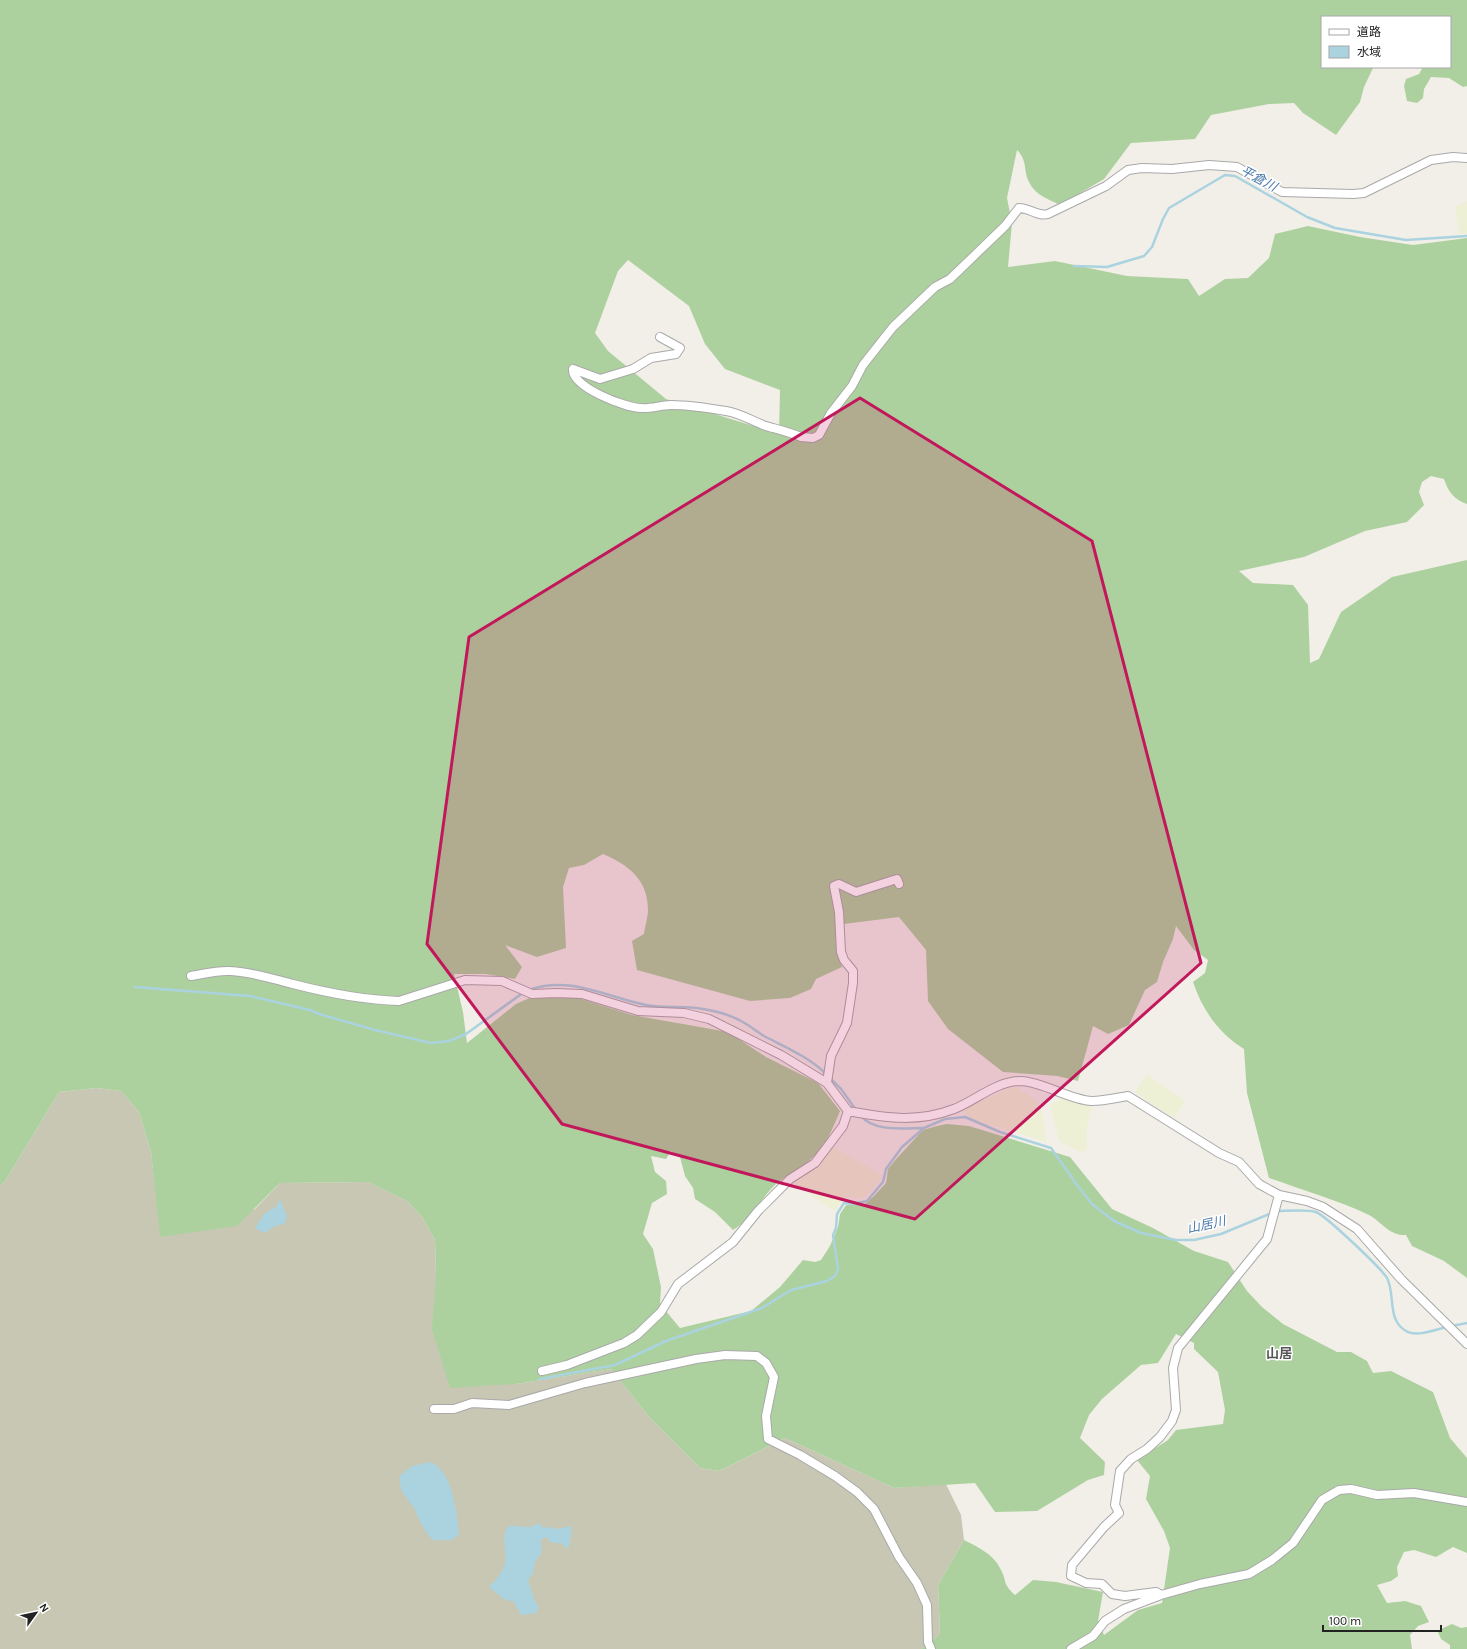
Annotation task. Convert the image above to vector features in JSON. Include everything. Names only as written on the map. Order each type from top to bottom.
[{"type":"street","points":[[660,337],[680,348],[676,354],[651,358],[633,369],[600,379],[578,369],[573,369],[573,371],[577,379],[584,384],[611,400],[625,405],[642,408],[678,405],[728,411],[801,437],[813,438],[819,435],[831,413],[852,386],[863,365],[893,328],[935,287],[950,279],[1005,226],[1019,208],[1027,208],[1042,216],[1106,186],[1128,170],[1142,168],[1172,169],[1209,165],[1238,167],[1282,192],[1353,194],[1364,193],[1430,160],[1453,157],[1467,158]]},
{"type":"street","points":[[827,1083],[831,1056],[847,1023],[853,983],[853,971],[844,960],[841,952],[839,912],[834,886],[839,884],[856,892],[897,879],[899,884]]},
{"type":"street","points":[[191,976],[231,971],[275,979],[357,998],[394,1001],[465,980],[502,981],[532,994],[582,994],[638,1011],[684,1013],[709,1019],[781,1055],[827,1083],[848,1111],[887,1118],[907,1119],[928,1116],[954,1109],[1001,1086],[1020,1081],[1091,1101],[1128,1096],[1219,1153],[1240,1162],[1259,1184],[1279,1195],[1307,1201],[1323,1207],[1357,1229],[1401,1279],[1467,1344]]},
{"type":"street","points":[[542,1371],[567,1365],[624,1343],[637,1335],[661,1312],[678,1284],[732,1242],[758,1211],[790,1179],[815,1163],[843,1126],[848,1111]]},
{"type":"street","points":[[1162,1595],[1156,1592],[1125,1596],[1112,1594],[1102,1584],[1086,1583],[1071,1576],[1072,1565],[1104,1527],[1119,1513],[1114,1505],[1120,1471],[1131,1459],[1147,1449],[1160,1437],[1172,1421],[1176,1410],[1173,1368],[1178,1348],[1267,1239],[1279,1195]]},
{"type":"street","points":[[434,1409],[454,1408],[472,1403],[509,1405],[585,1383],[696,1360],[725,1355],[757,1356],[766,1363],[774,1377],[766,1416],[768,1439],[800,1455],[834,1476],[857,1492],[874,1509],[899,1557],[917,1584],[927,1605],[928,1642],[931,1649]]},
{"type":"street","points":[[1071,1649],[1093,1636],[1105,1621],[1124,1609],[1162,1595],[1200,1584],[1249,1574],[1266,1564],[1293,1543],[1322,1500],[1339,1490],[1351,1489],[1377,1495],[1414,1493],[1467,1502]]},
{"type":"highlighted area","points":[[860,398],[1092,541],[1201,963],[915,1219],[562,1124],[427,944],[469,637]]},
{"type":"shaded area","points":[[1467,201],[1467,234],[1459,234],[1455,207]]},
{"type":"shaded area","points":[[1147,1074],[1184,1102],[1175,1118],[1136,1093],[1136,1090]]},
{"type":"shaded area","points":[[97,1088],[121,1091],[139,1112],[151,1152],[161,1237],[255,1209],[280,1183],[368,1182],[407,1201],[422,1217],[435,1240],[436,1275],[516,1384],[611,1369],[649,1417],[700,1468],[719,1471],[785,1438],[894,1488],[946,1484],[961,1515],[964,1540],[938,1585],[940,1634],[921,1649],[0,1649],[0,1185],[4,1183],[59,1092]]},
{"type":"shaded area","points":[[1011,1088],[1017,1088],[1037,1101],[1043,1114],[1046,1142],[977,1121],[963,1112],[970,1106]]},
{"type":"shaded area","points":[[1063,1097],[1091,1105],[1092,1107],[1087,1128],[1087,1147],[1083,1153],[1059,1141],[1050,1105]]},
{"type":"shaded area","points":[[833,1147],[880,1174],[881,1178],[870,1192],[861,1199],[847,1196],[834,1211],[792,1182],[807,1174]]},
{"type":"green space","points":[[0,0],[1467,0],[1467,86],[1463,87],[1449,78],[1431,77],[1424,89],[1423,98],[1417,103],[1407,101],[1404,86],[1406,79],[1419,74],[1422,68],[1451,68],[1451,16],[1321,16],[1321,68],[1373,68],[1364,87],[1360,102],[1336,135],[1303,113],[1294,103],[1269,104],[1211,115],[1195,139],[1131,143],[1104,179],[1060,205],[1042,196],[1035,190],[1027,178],[1023,158],[1017,150],[1007,198],[1012,223],[1008,267],[1055,261],[1127,276],[1188,279],[1199,296],[1225,279],[1248,278],[1269,258],[1275,234],[1308,226],[1360,237],[1413,245],[1467,238],[1467,504],[1458,500],[1452,494],[1444,479],[1431,476],[1422,482],[1419,492],[1424,505],[1407,522],[1365,531],[1304,557],[1239,571],[1253,583],[1293,585],[1308,605],[1310,663],[1319,659],[1341,612],[1392,577],[1467,560],[1467,1278],[1444,1261],[1412,1246],[1406,1235],[1400,1235],[1390,1231],[1369,1215],[1332,1200],[1269,1178],[1247,1093],[1244,1049],[1226,1036],[1212,1020],[1201,1002],[1193,982],[1205,973],[1208,960],[1194,950],[1176,926],[1173,939],[1163,962],[1157,982],[1145,990],[1129,1025],[1108,1034],[1093,1026],[1078,1081],[1057,1076],[1003,1072],[948,1029],[928,1001],[926,950],[899,917],[844,924],[835,928],[837,952],[842,967],[816,979],[811,989],[790,998],[750,1001],[637,970],[632,941],[644,934],[648,916],[647,899],[635,874],[621,863],[603,854],[584,865],[569,868],[563,887],[566,948],[537,957],[505,945],[522,967],[515,979],[486,974],[454,974],[463,1012],[467,1043],[516,1004],[550,989],[632,1015],[728,1032],[766,1057],[818,1083],[840,1111],[829,1136],[817,1153],[804,1165],[777,1183],[746,1220],[733,1230],[715,1212],[695,1199],[693,1188],[685,1176],[680,1157],[671,1151],[666,1159],[651,1156],[655,1172],[666,1181],[667,1194],[652,1203],[643,1234],[653,1249],[661,1287],[660,1304],[680,1328],[751,1311],[780,1287],[803,1260],[815,1262],[821,1260],[830,1246],[838,1227],[840,1214],[846,1205],[865,1204],[886,1183],[888,1169],[923,1130],[947,1124],[969,1126],[1070,1157],[1112,1209],[1153,1228],[1194,1251],[1228,1262],[1247,1291],[1262,1307],[1283,1324],[1337,1352],[1351,1352],[1367,1361],[1373,1373],[1391,1371],[1433,1392],[1450,1438],[1467,1458],[1467,1553],[1453,1547],[1436,1557],[1414,1550],[1404,1552],[1397,1567],[1398,1576],[1391,1581],[1377,1585],[1387,1603],[1405,1601],[1421,1606],[1429,1622],[1418,1626],[1410,1635],[1412,1649],[921,1649],[940,1634],[938,1585],[964,1540],[985,1551],[997,1563],[1006,1584],[1015,1595],[1033,1580],[1056,1582],[1103,1592],[1098,1621],[1104,1635],[1138,1610],[1162,1603],[1170,1548],[1164,1531],[1146,1499],[1150,1476],[1137,1460],[1168,1440],[1176,1430],[1223,1424],[1225,1410],[1218,1372],[1194,1349],[1194,1343],[1176,1334],[1158,1363],[1141,1365],[1102,1399],[1089,1415],[1080,1438],[1105,1462],[1104,1475],[1088,1480],[1037,1511],[995,1512],[975,1483],[894,1488],[785,1438],[719,1471],[700,1468],[649,1417],[611,1369],[516,1384],[450,1388],[432,1329],[436,1276],[435,1240],[422,1217],[407,1201],[368,1182],[280,1183],[237,1226],[160,1237],[151,1152],[139,1112],[121,1091],[97,1088],[59,1092],[4,1183],[0,1185]],"holes":[[[628,260],[689,306],[705,344],[725,369],[780,390],[779,434],[666,399],[608,351],[595,333],[618,271]]]},
{"type":"green space","points":[[1452,1624],[1461,1628],[1467,1627],[1467,1649],[1450,1649],[1450,1645],[1441,1639],[1438,1632]]},
{"type":"water","points":[[280,1199],[287,1217],[285,1223],[273,1227],[265,1233],[255,1228],[265,1213],[276,1207]]},
{"type":"water","points":[[431,1462],[438,1467],[444,1475],[449,1484],[455,1505],[459,1534],[452,1540],[432,1540],[421,1524],[414,1508],[402,1492],[399,1479],[401,1475],[412,1466]]},
{"type":"water","points":[[538,1523],[544,1528],[551,1527],[557,1529],[572,1526],[569,1548],[565,1547],[562,1543],[553,1543],[545,1537],[541,1540],[542,1552],[535,1562],[533,1573],[528,1581],[535,1602],[539,1607],[536,1613],[521,1615],[514,1602],[504,1599],[489,1587],[500,1575],[504,1566],[504,1540],[506,1530],[509,1526],[531,1527]]},
{"type":"waterway","name":"平倉川","points":[[1074,266],[1107,267],[1144,256],[1152,247],[1169,208],[1225,175],[1235,176],[1307,217],[1335,228],[1406,240],[1467,236]]},
{"type":"waterway","points":[[528,990],[544,986],[573,986],[646,1005],[696,1008],[718,1012],[744,1023],[764,1036],[804,1057],[826,1074]]},
{"type":"waterway","points":[[135,987],[250,996],[310,1010],[375,1030],[431,1043],[449,1041],[466,1034],[524,992]]},
{"type":"waterway","points":[[829,1077],[841,1089],[856,1110]]},
{"type":"waterway","points":[[861,1116],[874,1125],[881,1127],[923,1128]]},
{"type":"waterway","points":[[540,1379],[615,1365],[666,1341],[762,1308],[791,1290],[827,1281],[835,1276],[838,1269],[833,1235],[836,1228],[837,1214],[844,1203],[853,1204],[867,1201],[883,1182],[886,1169],[902,1147],[924,1128],[945,1119],[965,1117],[1000,1132],[1051,1148],[1092,1204],[1114,1221],[1141,1233],[1176,1240],[1194,1240],[1221,1234],[1272,1213]]},
{"type":"waterway","name":"山居川","points":[[1276,1211],[1302,1210],[1316,1212],[1353,1243],[1383,1272],[1387,1278],[1390,1285],[1394,1315],[1401,1328],[1408,1332],[1417,1334],[1447,1327]]},
{"type":"waterway","name":"山居川","points":[[1452,1326],[1467,1323]]},
{"type":"district","name":"山居","points":[[1279,1353]]}]
